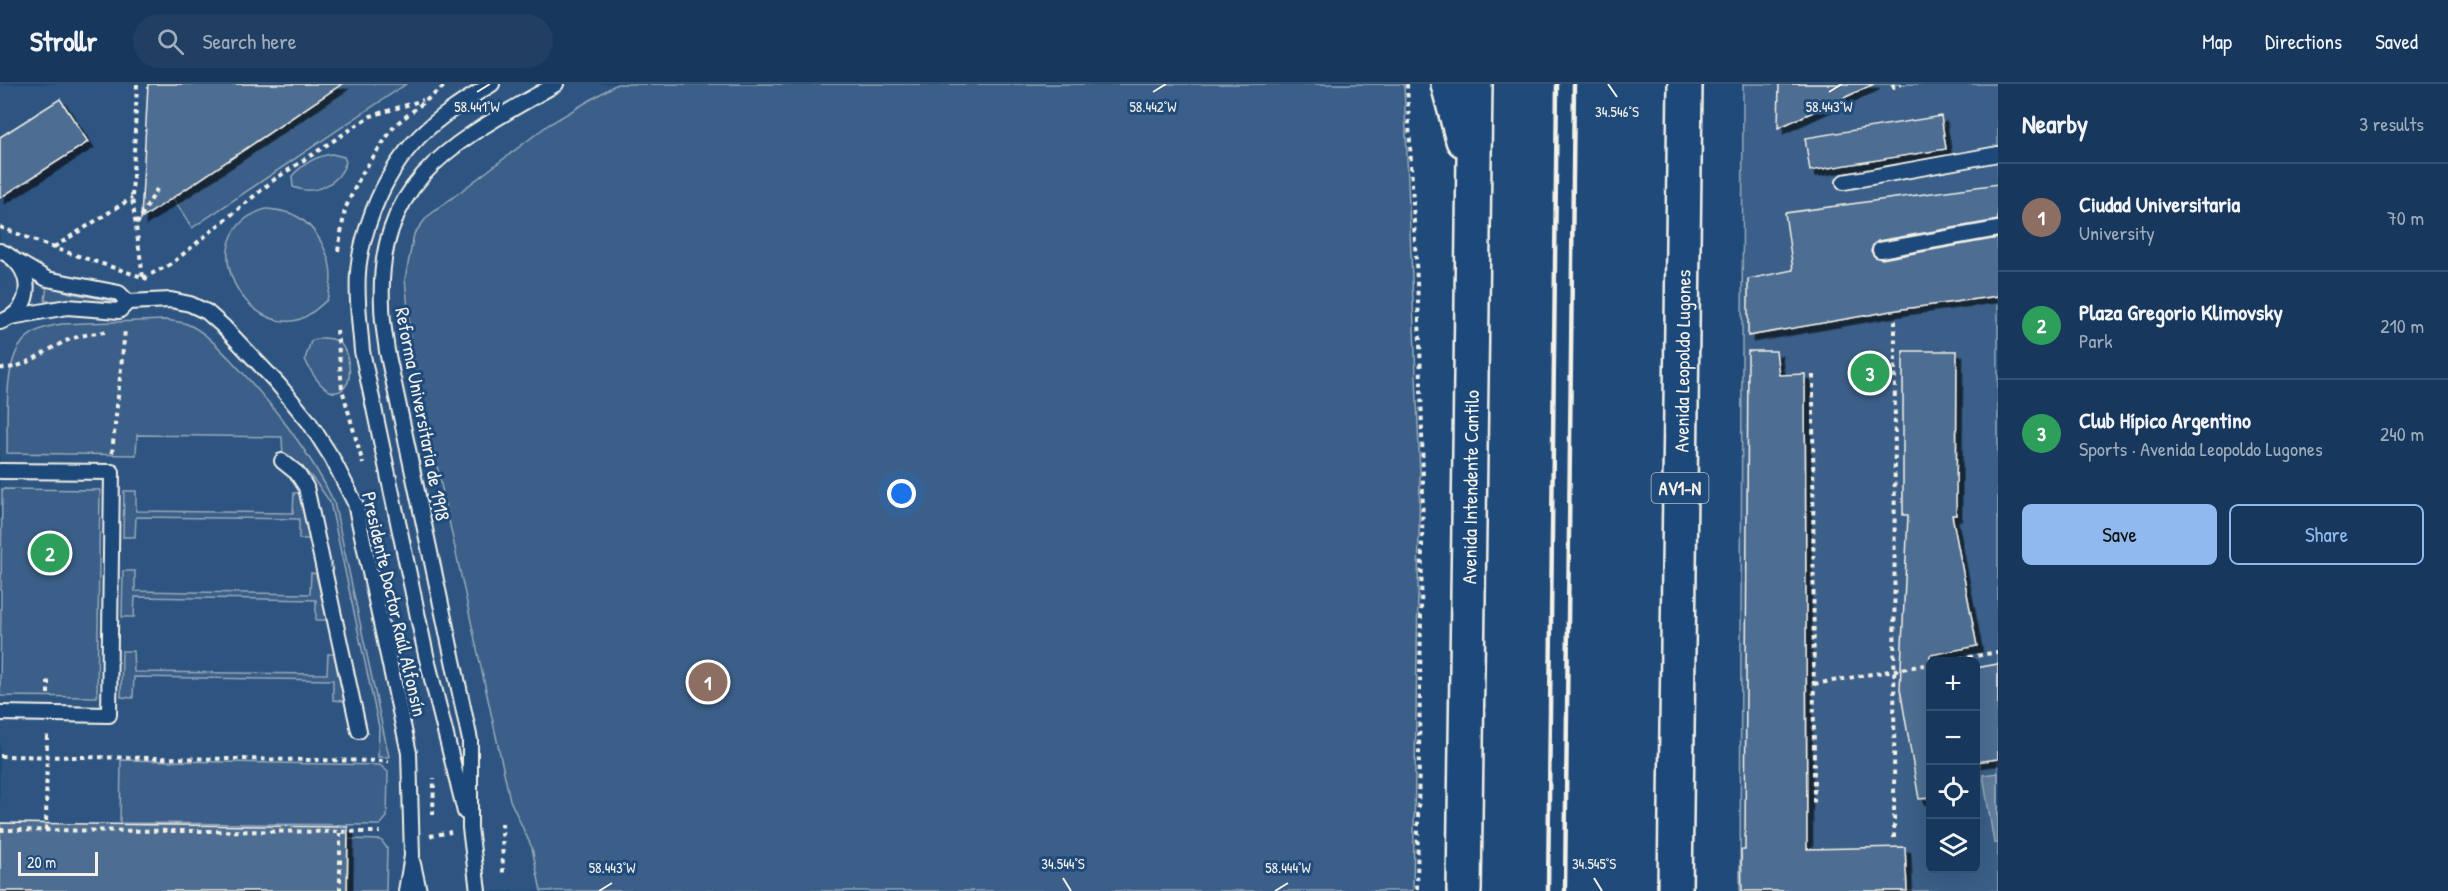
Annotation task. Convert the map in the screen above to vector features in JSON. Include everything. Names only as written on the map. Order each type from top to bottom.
[{"type":"highway","points":[[1449,84],[1474,185]]},
{"type":"highway","name":"Avenida Intendente Cantilo","points":[[1464,891],[1475,84]]},
{"type":"highway","name":"Avenida Leopoldo Lugones","points":[[1674,891],[1685,84]]},
{"type":"lane","name":"Reforma Universitaria de 1918","points":[[470,828],[447,745],[426,655],[362,351],[358,308],[358,271],[367,228],[384,183],[403,153],[428,127],[492,84]]},
{"type":"lane","name":"Reforma Universitaria de 1918","points":[[478,891],[470,828],[470,740],[387,351],[382,306],[382,274],[388,237],[404,199],[422,173],[446,152],[474,133],[556,84]]},
{"type":"lane","points":[[1844,182],[1998,154]]},
{"type":"lane","points":[[1880,250],[1998,229]]},
{"type":"lane","name":"Presidente Doctor Raúl Alfonsín","points":[[0,251],[47,279],[120,293],[128,302]]},
{"type":"lane","points":[[5,319],[20,309],[26,297],[27,285],[18,262]]},
{"type":"lane","name":"Presidente Doctor Raúl Alfonsín","points":[[5,319],[67,307],[119,311],[128,302],[171,300],[190,304],[207,312],[224,327],[278,384],[309,422],[332,458],[355,503],[409,753],[412,856],[419,891]]},
{"type":"lane","points":[[282,461],[297,473],[306,487],[359,730]]},
{"type":"lane","points":[[0,471],[112,472],[109,715],[0,713]]},
{"type":"lane","name":"Presidente Doctor Raúl Alfonsín","points":[[406,891],[412,856]]},
{"type":"path","points":[[138,84],[132,198],[143,278]]},
{"type":"path","points":[[128,302],[129,285],[171,264],[275,179],[371,117],[427,99],[447,84]]},
{"type":"path","points":[[1407,84],[1420,341],[1423,478],[1417,891]]},
{"type":"path","points":[[1892,84],[1894,87],[1901,84]]},
{"type":"path","points":[[136,225],[158,189]]},
{"type":"path","points":[[54,248],[132,198]]},
{"type":"path","points":[[1894,838],[1895,319]]},
{"type":"path","points":[[0,368],[8,369],[29,362],[62,343],[84,334],[108,332]]},
{"type":"path","points":[[112,472],[124,332],[116,332]]},
{"type":"path","points":[[1813,375],[1814,802]]},
{"type":"path","points":[[1970,657],[1998,652]]},
{"type":"path","points":[[1814,684],[1926,665]]},
{"type":"path","points":[[0,756],[382,761]]},
{"type":"path","points":[[46,830],[47,756]]},
{"type":"path","points":[[502,823],[503,876]]},
{"type":"path","points":[[0,830],[381,832]]},
{"type":"path","points":[[426,836],[451,832]]},
{"type":"path","points":[[340,833],[340,891]]},
{"type":"shaded area","points":[[0,84],[1404,84],[1420,473],[1413,891],[0,891]]},
{"type":"shaded area","points":[[342,84],[406,84],[192,228],[173,198]]},
{"type":"shaded area","points":[[617,84],[1404,84],[1420,473],[1413,891],[541,891],[532,848],[510,800],[413,356],[405,279],[414,234],[427,217],[548,125]]},
{"type":"shaded area","points":[[1743,84],[1998,84],[1998,891],[1740,891]]},
{"type":"shaded area","points":[[332,154],[344,157],[346,162],[343,170],[332,182],[318,189],[293,187],[292,176],[300,168],[310,161]]},
{"type":"shaded area","points":[[266,209],[290,213],[305,222],[317,235],[329,260],[331,280],[327,300],[311,313],[297,320],[272,318],[254,309],[240,293],[231,275],[228,255],[232,236],[244,220]]},
{"type":"shaded area","points":[[47,285],[70,293],[120,302],[117,304],[68,300],[45,301]]},
{"type":"shaded area","points":[[164,320],[181,322],[193,327],[230,359],[288,427],[324,482],[334,502],[389,757],[378,757],[379,727],[330,502],[304,470],[283,457],[282,437],[137,435],[136,455],[7,453],[11,367],[15,354],[25,339],[34,332],[62,324]]},
{"type":"shaded area","points":[[321,338],[339,342],[347,357],[348,383],[339,391],[333,392],[321,384],[305,359],[311,341]]},
{"type":"shaded area","points":[[2,489],[100,490],[97,697],[0,696]]},
{"type":"shaded area","points":[[124,491],[136,491],[136,511],[293,513],[294,493],[299,493],[309,539],[299,539],[299,519],[136,517],[135,537],[123,537]]},
{"type":"shaded area","points":[[123,571],[135,571],[135,591],[310,594],[311,573],[316,574],[327,620],[316,620],[316,600],[135,597],[134,617],[122,617]]},
{"type":"shaded area","points":[[122,651],[133,651],[134,672],[327,674],[328,654],[334,654],[344,701],[333,700],[333,680],[134,677],[133,698],[121,697]]},
{"type":"shaded area","points":[[121,760],[380,765],[388,772],[387,817],[380,825],[120,823]]},
{"type":"shaded area","points":[[1998,773],[1998,843],[1994,843],[1983,775]]},
{"type":"shaded area","points":[[348,839],[381,840],[387,848],[386,891],[348,891]]},
{"type":"building","points":[[148,84],[342,84],[141,219]]},
{"type":"building","points":[[1779,84],[1874,84],[1778,128]]},
{"type":"building","points":[[60,99],[88,142],[0,198],[0,137]]},
{"type":"building","points":[[1941,116],[1946,149],[1810,171],[1805,138]]},
{"type":"building","points":[[1998,184],[1998,220],[1878,241],[1871,251],[1874,256],[1882,259],[1998,238],[1998,296],[1903,309],[1748,336],[1748,279],[1793,270],[1785,213]]},
{"type":"building","points":[[1748,351],[1776,351],[1779,375],[1805,374],[1807,849],[1905,847],[1907,891],[1742,891],[1741,850],[1745,850]]},
{"type":"building","points":[[1903,351],[1957,351],[1956,515],[1952,515],[1977,646],[1926,657],[1926,798],[1919,799],[1900,689],[1908,515],[1903,515]]},
{"type":"building","points":[[1998,664],[1998,759],[1980,761],[1980,711],[1980,667]]},
{"type":"building","points":[[0,823],[348,827],[347,891],[0,891]]},
{"type":"railway","points":[[1548,891],[1557,84]]},
{"type":"railway","points":[[1565,891],[1574,84]]},
{"type":"place","name":"Club Hípico Argentino","points":[[1870,373]]},
{"type":"place","name":"Plaza Gregorio Klimovsky","points":[[50,553]]},
{"type":"place","name":"Ciudad Universitaria","points":[[708,682]]}]
